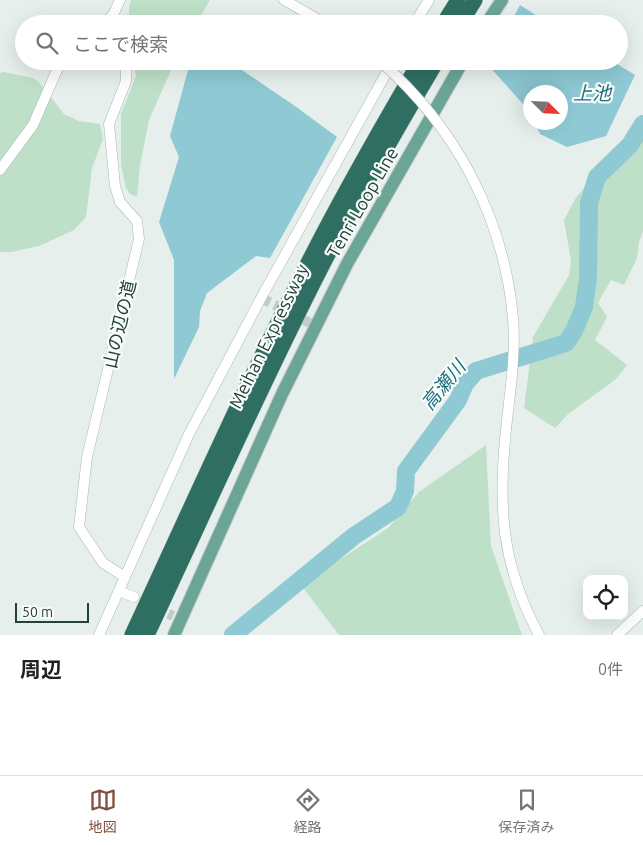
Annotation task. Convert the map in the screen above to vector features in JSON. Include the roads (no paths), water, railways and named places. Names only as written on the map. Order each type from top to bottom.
[{"type":"highway","points":[[449,15],[458,0]]},
{"type":"highway","points":[[466,15],[475,0]]},
{"type":"highway","name":"Meihan Expressway","points":[[132,635],[309,260],[349,184],[415,70]]},
{"type":"highway","name":"Meihan Expressway","points":[[148,635],[282,348],[322,267],[365,186],[432,70]]},
{"type":"main road","points":[[492,15],[502,0]]},
{"type":"main road","name":"Tenri Loop Line","points":[[174,635],[177,618],[278,402],[347,264],[457,70]]},
{"type":"street","points":[[114,15],[120,0]]},
{"type":"street","points":[[284,0],[310,15]]},
{"type":"street","points":[[420,15],[429,0]]},
{"type":"street","points":[[0,170],[33,125],[56,70]]},
{"type":"street","name":"山の辺の道","points":[[125,578],[103,563],[79,527],[87,457],[139,239],[137,221],[120,202],[115,186],[109,124],[126,81],[126,70]]},
{"type":"street","points":[[98,635],[194,426],[261,298],[388,70]]},
{"type":"street","points":[[390,70],[442,127],[468,168],[482,197],[499,242],[513,318],[512,374],[503,464],[502,508],[506,543],[516,587],[539,635]]},
{"type":"street","points":[[119,591],[134,597]]},
{"type":"street","points":[[617,635],[643,611]]},
{"type":"water","points":[[520,5],[536,15],[515,15]]},
{"type":"water","points":[[188,70],[242,70],[337,137],[270,258],[256,256],[207,293],[200,311],[199,327],[174,379],[174,260],[159,222],[179,157],[170,136]]},
{"type":"water","name":"上池","points":[[493,70],[627,70],[635,75],[606,136],[567,147],[540,134],[538,130],[568,130],[568,85],[523,85],[523,104]]},
{"type":"waterway","name":"高瀬川","points":[[233,635],[354,536],[398,507],[405,491],[406,471],[458,400],[465,384],[476,371],[566,343],[574,331],[584,307],[588,279],[589,203],[597,177],[630,145],[643,124]]},
{"type":"tunnel","points":[[261,298],[316,326]]},
{"type":"tunnel","points":[[155,607],[173,616]]}]
